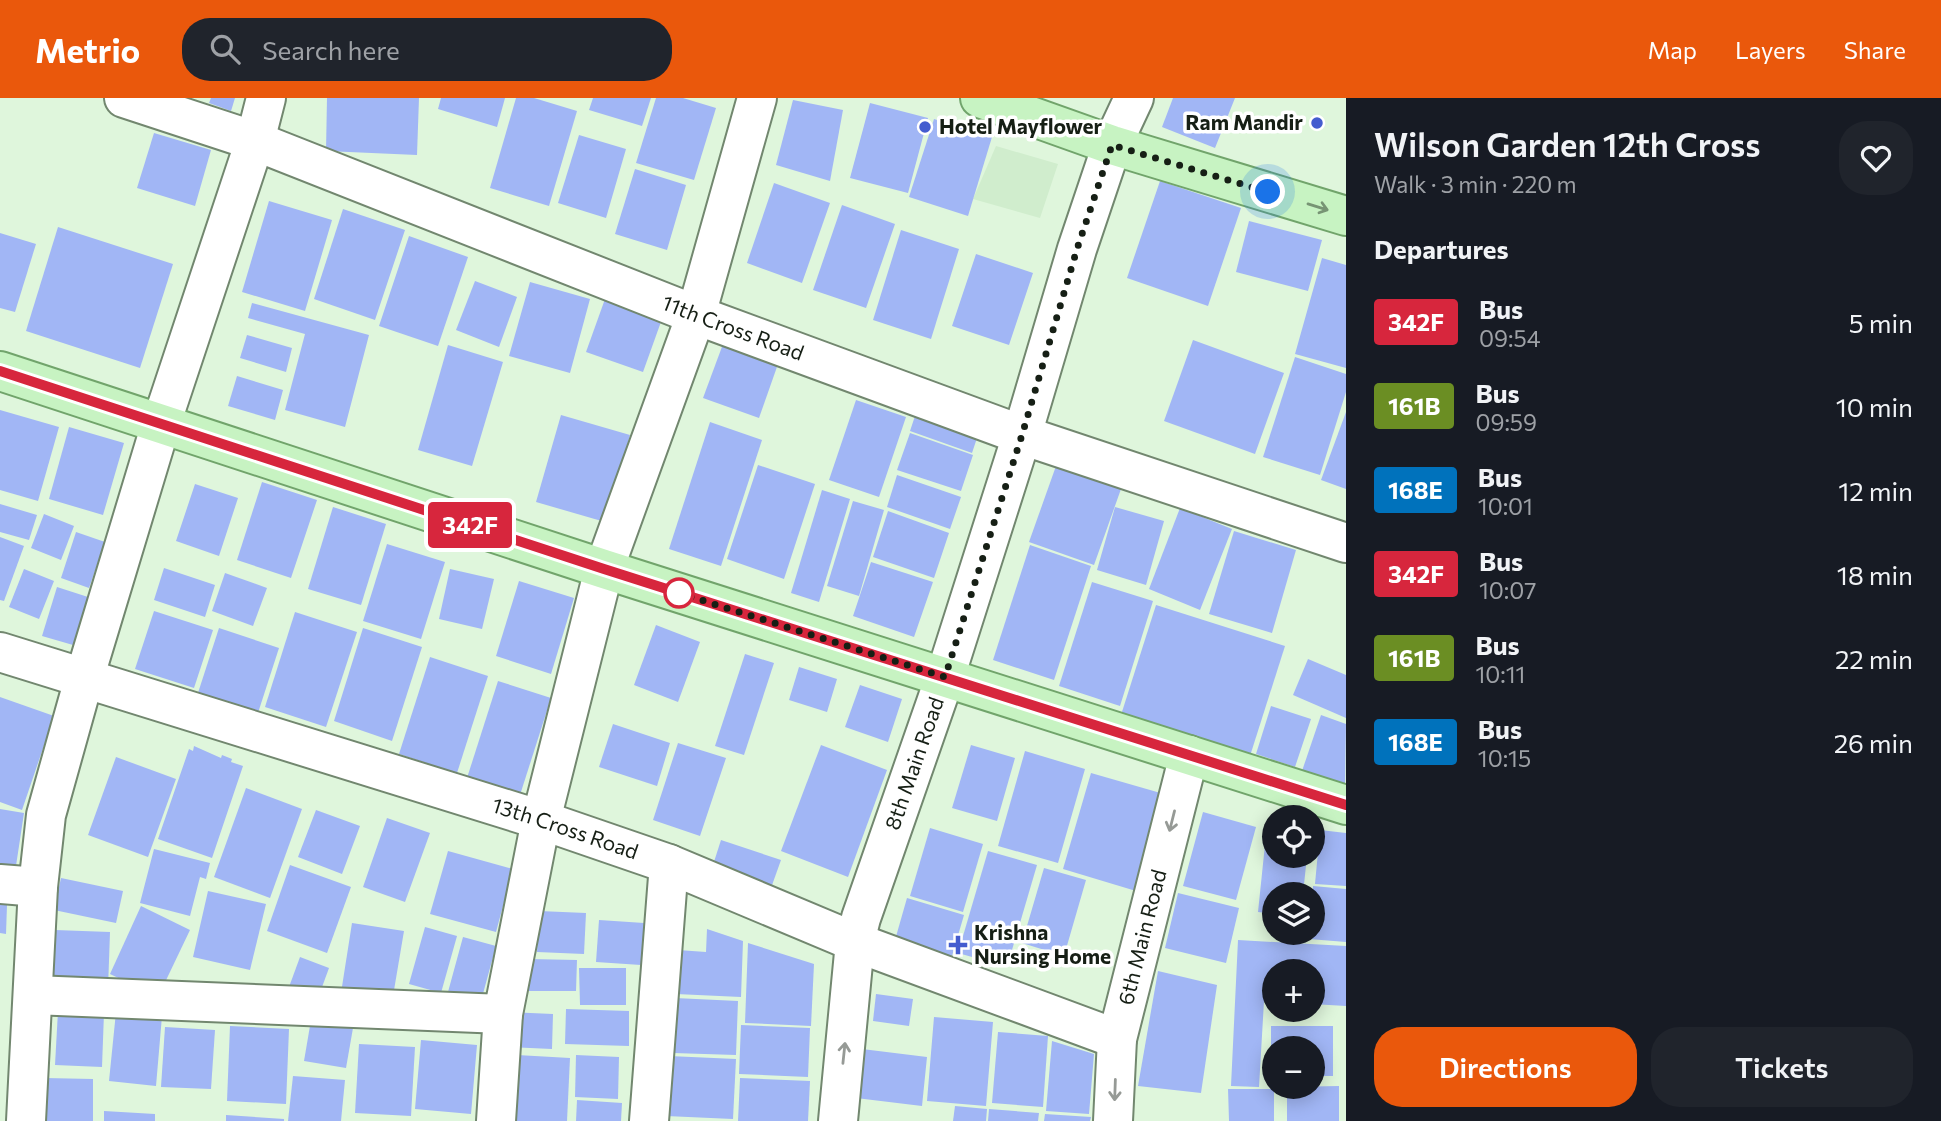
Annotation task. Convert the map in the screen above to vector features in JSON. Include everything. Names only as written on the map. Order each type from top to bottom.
[{"type":"main road","points":[[980,98],[1112,145],[1346,216]]},
{"type":"main road","points":[[0,371],[604,569],[1346,805]]},
{"type":"street","name":"11th Cross Road","points":[[124,98],[255,141],[696,315],[1022,435],[1346,543]]},
{"type":"street","points":[[26,1121],[38,887],[46,815],[161,424],[255,141],[266,98]]},
{"type":"street","points":[[496,1121],[503,1014],[541,820],[604,569],[696,315],[757,98]]},
{"type":"street","name":"8th Main Road","points":[[838,1121],[855,942],[860,918],[945,677],[1022,435],[1077,249],[1112,145],[1134,98]]},
{"type":"street","name":"13th Cross Road","points":[[0,652],[541,820],[669,864],[855,942],[1117,1039]]},
{"type":"street","name":"6th Main Road","points":[[1113,1121],[1117,1039],[1189,755]]},
{"type":"street","points":[[649,1121],[669,864]]},
{"type":"street","points":[[0,884],[38,887]]},
{"type":"street","points":[[33,995],[503,1014]]},
{"type":"shaded area","points":[[996,146],[1058,164],[1040,218],[973,199]]},
{"type":"building","points":[[211,98],[235,98],[231,111],[209,103]]},
{"type":"building","points":[[327,98],[419,98],[417,155],[326,151]]},
{"type":"building","points":[[441,98],[505,98],[497,127],[438,109]]},
{"type":"building","points":[[516,98],[534,98],[577,111],[549,206],[490,188]]},
{"type":"building","points":[[593,98],[651,98],[642,126],[589,110]]},
{"type":"building","points":[[656,98],[683,98],[716,108],[694,180],[636,163]]},
{"type":"building","points":[[1173,98],[1235,98],[1215,148],[1162,127]]},
{"type":"building","points":[[793,100],[843,110],[830,181],[776,165]]},
{"type":"building","points":[[870,103],[928,118],[908,193],[850,178]]},
{"type":"building","points":[[934,119],[992,137],[968,216],[909,197]]},
{"type":"building","points":[[154,133],[211,150],[195,206],[137,188]]},
{"type":"building","points":[[579,135],[626,149],[606,218],[558,203]]},
{"type":"building","points":[[635,169],[686,185],[667,250],[615,234]]},
{"type":"building","points":[[1160,181],[1241,208],[1208,306],[1127,278]]},
{"type":"building","points":[[774,183],[830,203],[802,283],[747,263]]},
{"type":"building","points":[[269,201],[332,220],[305,311],[242,292]]},
{"type":"building","points":[[842,205],[895,224],[866,308],[813,290]]},
{"type":"building","points":[[343,209],[405,230],[375,320],[314,299]]},
{"type":"building","points":[[1249,221],[1322,240],[1308,291],[1236,272]]},
{"type":"building","points":[[58,227],[173,264],[140,368],[26,331]]},
{"type":"building","points":[[901,230],[959,249],[931,339],[873,320]]},
{"type":"building","points":[[0,233],[36,244],[15,312],[0,308]]},
{"type":"building","points":[[409,236],[468,257],[438,346],[379,326]]},
{"type":"building","points":[[976,254],[1033,273],[1009,345],[952,326]]},
{"type":"building","points":[[1322,258],[1346,265],[1346,368],[1295,354]]},
{"type":"building","points":[[475,281],[517,297],[499,347],[456,330]]},
{"type":"building","points":[[530,282],[590,299],[570,373],[509,356]]},
{"type":"building","points":[[605,299],[662,319],[643,372],[586,352]]},
{"type":"building","points":[[252,303],[369,335],[345,427],[285,410],[305,334],[248,318]]},
{"type":"building","points":[[247,335],[292,348],[286,372],[240,358]]},
{"type":"building","points":[[1193,340],[1284,373],[1255,454],[1164,421]]},
{"type":"building","points":[[723,344],[778,364],[759,418],[703,398]]},
{"type":"building","points":[[448,345],[503,362],[472,466],[418,450]]},
{"type":"building","points":[[1295,357],[1346,374],[1346,392],[1320,475],[1263,457]]},
{"type":"building","points":[[237,376],[283,390],[275,420],[228,406]]},
{"type":"building","points":[[856,400],[906,417],[879,497],[829,480]]},
{"type":"building","points":[[919,404],[981,426],[972,453],[910,431]]},
{"type":"building","points":[[0,410],[59,427],[38,501],[0,490]]},
{"type":"building","points":[[1346,412],[1346,489],[1321,480]]},
{"type":"building","points":[[561,415],[630,435],[605,522],[536,502]]},
{"type":"building","points":[[710,422],[762,440],[721,566],[669,549]]},
{"type":"building","points":[[69,427],[124,443],[103,515],[49,499]]},
{"type":"building","points":[[910,433],[973,455],[961,491],[897,470]]},
{"type":"building","points":[[758,465],[815,484],[784,579],[727,559]]},
{"type":"building","points":[[1056,466],[1121,489],[1094,565],[1029,542]]},
{"type":"building","points":[[897,475],[961,497],[950,529],[887,507]]},
{"type":"building","points":[[262,482],[317,500],[291,578],[237,560]]},
{"type":"building","points":[[195,484],[238,498],[219,556],[176,541]]},
{"type":"building","points":[[822,490],[850,499],[819,602],[791,593]]},
{"type":"building","points":[[853,501],[884,510],[859,596],[827,586]]},
{"type":"building","points":[[0,504],[37,515],[29,540],[0,532]]},
{"type":"building","points":[[333,507],[386,524],[361,605],[308,589]]},
{"type":"building","points":[[1115,507],[1164,521],[1146,585],[1097,570]]},
{"type":"building","points":[[1180,508],[1232,529],[1200,610],[1149,589]]},
{"type":"building","points":[[888,511],[949,533],[934,578],[873,557]]},
{"type":"building","points":[[44,514],[74,526],[61,560],[31,548]]},
{"type":"building","points":[[1234,531],[1296,550],[1272,633],[1209,614]]},
{"type":"building","points":[[76,532],[105,542],[89,588],[61,578]]},
{"type":"building","points":[[0,537],[24,546],[4,601],[0,600]]},
{"type":"building","points":[[387,544],[445,562],[421,639],[363,621]]},
{"type":"building","points":[[1030,545],[1091,566],[1054,680],[993,660]]},
{"type":"building","points":[[871,562],[933,582],[914,637],[853,616]]},
{"type":"building","points":[[164,568],[215,585],[205,617],[154,600]]},
{"type":"building","points":[[24,569],[54,581],[39,619],[9,607]]},
{"type":"building","points":[[450,569],[494,579],[482,629],[439,619]]},
{"type":"building","points":[[225,573],[267,588],[253,626],[212,611]]},
{"type":"building","points":[[519,581],[574,598],[551,674],[496,656]]},
{"type":"building","points":[[1092,582],[1153,601],[1120,706],[1059,686]]},
{"type":"building","points":[[57,587],[88,597],[73,645],[42,636]]},
{"type":"building","points":[[1156,605],[1285,646],[1250,756],[1121,715]]},
{"type":"building","points":[[154,611],[213,630],[194,688],[135,669]]},
{"type":"building","points":[[295,612],[357,632],[326,727],[265,707]]},
{"type":"building","points":[[656,625],[700,642],[678,702],[634,685]]},
{"type":"building","points":[[219,628],[279,648],[257,716],[197,696]]},
{"type":"building","points":[[363,628],[422,647],[392,741],[334,721]]},
{"type":"building","points":[[745,654],[774,663],[744,755],[715,746]]},
{"type":"building","points":[[430,657],[488,676],[457,773],[399,754]]},
{"type":"building","points":[[1308,659],[1346,675],[1346,718],[1293,695]]},
{"type":"building","points":[[799,667],[837,679],[827,712],[789,700]]},
{"type":"building","points":[[498,681],[551,698],[520,795],[467,778]]},
{"type":"building","points":[[860,685],[902,699],[888,742],[845,727]]},
{"type":"building","points":[[0,697],[54,716],[22,810],[0,802]]},
{"type":"building","points":[[1271,706],[1311,719],[1295,767],[1256,754]]},
{"type":"building","points":[[1321,715],[1346,724],[1345,786],[1302,771]]},
{"type":"building","points":[[613,724],[670,743],[657,786],[599,767]]},
{"type":"building","points":[[678,743],[726,758],[700,836],[653,820]]},
{"type":"building","points":[[821,745],[887,770],[848,877],[781,851]]},
{"type":"building","points":[[971,745],[1015,758],[997,821],[952,808]]},
{"type":"building","points":[[194,746],[221,758],[222,755],[232,759],[231,762],[243,766],[212,858],[158,839],[189,749],[193,751]]},
{"type":"building","points":[[1025,751],[1085,769],[1058,863],[998,846]]},
{"type":"building","points":[[116,757],[176,779],[148,857],[88,835]]},
{"type":"building","points":[[1091,773],[1164,794],[1136,891],[1063,869]]},
{"type":"building","points":[[246,788],[302,809],[270,898],[214,877]]},
{"type":"building","points":[[0,809],[24,813],[14,879],[0,876]]},
{"type":"building","points":[[316,810],[360,826],[342,874],[298,857]]},
{"type":"building","points":[[1203,812],[1256,827],[1236,900],[1183,886]]},
{"type":"building","points":[[387,818],[430,833],[405,902],[363,887]]},
{"type":"building","points":[[930,828],[983,844],[963,912],[910,896]]},
{"type":"building","points":[[1325,831],[1346,833],[1346,886],[1315,882],[1316,868],[1325,868]]},
{"type":"building","points":[[721,840],[781,860],[771,888],[712,868]]},
{"type":"building","points":[[154,849],[210,863],[206,879],[200,877],[190,916],[140,903]]},
{"type":"building","points":[[448,851],[513,869],[496,932],[430,914]]},
{"type":"building","points":[[988,851],[1037,865],[1007,967],[958,953]]},
{"type":"building","points":[[290,865],[351,887],[327,953],[267,931]]},
{"type":"building","points":[[1044,868],[1086,880],[1064,956],[1022,943]]},
{"type":"building","points":[[1263,868],[1306,868],[1304,882],[1262,882],[1262,912],[1258,912]]},
{"type":"building","points":[[61,878],[123,891],[116,923],[54,910]]},
{"type":"building","points":[[1325,887],[1346,889],[1346,942],[1325,940]]},
{"type":"building","points":[[208,891],[266,904],[250,970],[193,957]]},
{"type":"building","points":[[1178,893],[1239,908],[1226,963],[1165,948]]},
{"type":"building","points":[[907,898],[964,915],[952,956],[895,940]]},
{"type":"building","points":[[0,905],[7,905],[6,934],[0,933]]},
{"type":"building","points":[[141,906],[190,930],[158,997],[110,974]]},
{"type":"building","points":[[539,911],[586,913],[584,954],[537,952]]},
{"type":"building","points":[[599,920],[644,923],[641,965],[596,962]]},
{"type":"building","points":[[352,923],[404,931],[392,1002],[341,993]]},
{"type":"building","points":[[425,927],[457,936],[441,993],[409,984]]},
{"type":"building","points":[[707,929],[743,941],[741,997],[676,994],[678,950],[706,952]]},
{"type":"building","points":[[55,930],[110,932],[108,989],[53,987]]},
{"type":"building","points":[[463,937],[496,946],[481,1001],[448,992]]},
{"type":"building","points":[[1238,940],[1262,941],[1262,945],[1346,946],[1346,1006],[1325,1005],[1325,959],[1262,959],[1263,1022],[1259,1087],[1231,1086]]},
{"type":"building","points":[[748,943],[814,964],[811,1026],[745,1023]]},
{"type":"building","points":[[300,957],[329,968],[318,998],[289,987]]},
{"type":"building","points":[[529,959],[577,960],[576,991],[529,991]]},
{"type":"building","points":[[579,968],[626,968],[626,1005],[580,1005]]},
{"type":"building","points":[[1158,971],[1217,985],[1201,1093],[1138,1086]]},
{"type":"building","points":[[876,994],[913,999],[909,1026],[873,1021]]},
{"type":"building","points":[[675,998],[738,1001],[736,1055],[673,1053]]},
{"type":"building","points":[[566,1009],[629,1011],[629,1046],[565,1044]]},
{"type":"building","points":[[58,1011],[104,1013],[102,1067],[55,1065]]},
{"type":"building","points":[[116,1012],[162,1016],[156,1086],[109,1081]]},
{"type":"building","points":[[508,1012],[553,1014],[552,1049],[507,1047]]},
{"type":"building","points":[[934,1017],[993,1022],[986,1106],[927,1101]]},
{"type":"building","points":[[311,1020],[353,1028],[346,1068],[304,1061]]},
{"type":"building","points":[[741,1025],[810,1028],[808,1077],[739,1074]]},
{"type":"building","points":[[230,1026],[289,1029],[286,1104],[227,1101]]},
{"type":"building","points":[[1271,1026],[1333,1026],[1333,1076],[1325,1076],[1325,1036],[1271,1036]]},
{"type":"building","points":[[165,1027],[215,1030],[211,1089],[161,1087]]},
{"type":"building","points":[[998,1032],[1048,1036],[1043,1107],[992,1103]]},
{"type":"building","points":[[421,1040],[477,1045],[471,1114],[415,1109]]},
{"type":"building","points":[[1052,1041],[1094,1054],[1089,1114],[1046,1111]]},
{"type":"building","points":[[359,1044],[415,1047],[411,1116],[355,1113]]},
{"type":"building","points":[[862,1049],[927,1057],[922,1106],[856,1098]]},
{"type":"building","points":[[517,1055],[570,1058],[567,1121],[513,1121]]},
{"type":"building","points":[[576,1055],[619,1057],[618,1099],[575,1097]]},
{"type":"building","points":[[669,1056],[736,1059],[733,1119],[666,1116]]},
{"type":"building","points":[[293,1076],[345,1080],[341,1121],[288,1121]]},
{"type":"building","points":[[45,1078],[93,1079],[93,1121],[45,1121]]},
{"type":"building","points":[[740,1078],[810,1081],[808,1121],[738,1121]]},
{"type":"building","points":[[1325,1086],[1339,1086],[1339,1121],[1287,1121],[1287,1099],[1325,1099]]},
{"type":"building","points":[[1228,1089],[1262,1089],[1262,1099],[1274,1099],[1274,1121],[1229,1121]]},
{"type":"building","points":[[577,1100],[622,1103],[621,1121],[576,1121]]},
{"type":"building","points":[[955,1106],[987,1109],[986,1121],[953,1121]]},
{"type":"building","points":[[989,1109],[1039,1113],[1038,1121],[988,1121]]},
{"type":"building","points":[[104,1111],[155,1114],[155,1121],[104,1121]]},
{"type":"building","points":[[1045,1114],[1091,1117],[1090,1121],[1044,1121]]},
{"type":"building","points":[[226,1115],[284,1119],[284,1121],[226,1121]]},
{"type":"bus line","name":"342F","points":[[0,371],[604,569],[1346,805]]},
{"type":"place","name":"Ram Mandir","points":[[1317,123]]},
{"type":"place","name":"Hotel Mayflower","points":[[925,127]]},
{"type":"place","name":"Krishna Nursing Home","points":[[958,945]]},
{"type":"route","points":[[679,593],[945,677],[1022,435],[1077,249],[1112,145],[1268,192]]}]
